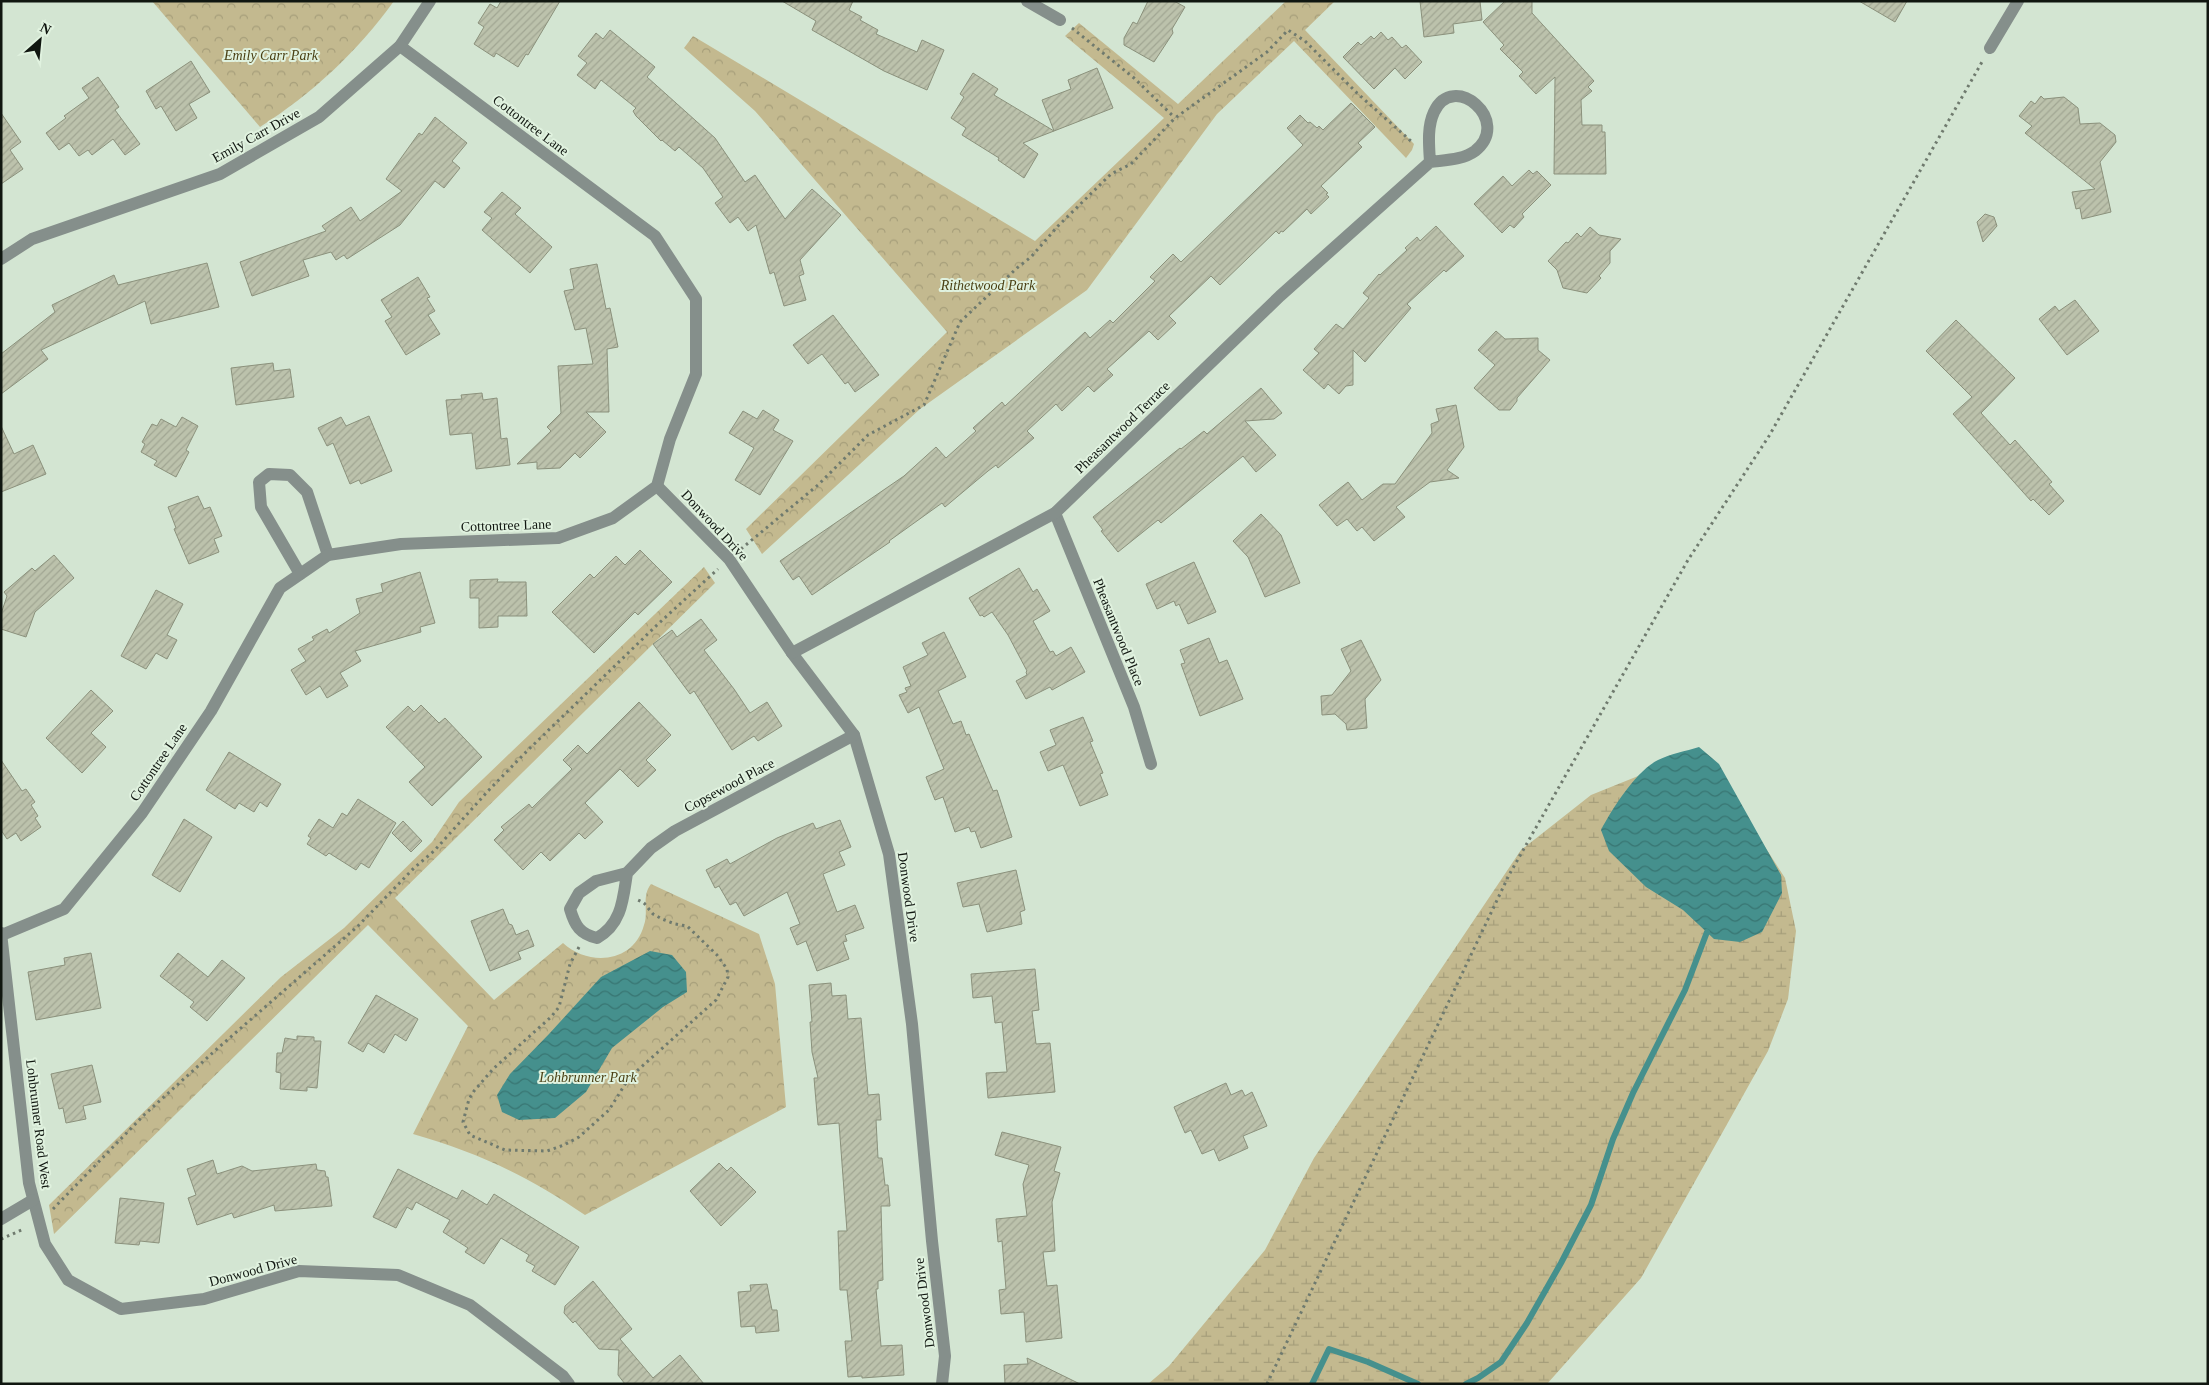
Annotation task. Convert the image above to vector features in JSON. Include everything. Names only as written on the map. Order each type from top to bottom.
[{"type":"street","name":"Emily Carr Drive","points":[[1,259],[32,239],[220,174],[319,117],[400,46],[430,1]]},
{"type":"street","points":[[1027,1],[1060,20]]},
{"type":"street","points":[[1990,48],[2018,1]]},
{"type":"street","name":"Cottontree Lane","points":[[2,934],[64,909],[70,902],[142,813],[211,710],[280,588],[300,574],[328,555],[401,544],[558,538],[613,518],[657,486],[670,439],[696,374],[696,299],[655,236],[400,46]]},
{"type":"street","points":[[1452,96],[1463,97],[1474,102],[1484,112],[1487,125],[1485,138],[1475,150],[1458,158],[1430,162],[1430,126],[1434,112],[1441,102],[1452,96]]},
{"type":"street","name":"Pheasantwood Terrace","points":[[792,653],[1055,513],[1280,296],[1430,162]]},
{"type":"street","points":[[300,574],[261,507],[258,495],[259,482],[269,474],[290,476],[307,492],[328,555]]},
{"type":"street","name":"Donwood Drive","points":[[657,486],[729,559],[792,653],[854,735],[889,854],[912,1024],[932,1241],[945,1356],[942,1384]]},
{"type":"street","name":"Pheasantwood Place","points":[[1055,513],[1134,707],[1151,764]]},
{"type":"street","name":"Copsewood Place","points":[[627,873],[651,848],[675,831],[854,735]]},
{"type":"street","points":[[627,873],[623,894],[616,919],[610,931],[597,938],[585,935],[574,925],[570,909],[579,893],[596,881],[627,873]]},
{"type":"street","name":"Lohbrunner Road West","points":[[2,934],[29,1183],[33,1200]]},
{"type":"street","points":[[1,1219],[33,1200]]},
{"type":"street","name":"Donwood Drive","points":[[33,1200],[45,1244],[68,1280],[121,1308],[204,1299],[299,1271],[398,1275],[470,1305],[563,1376],[569,1384]]},
{"type":"path","points":[[1060,20],[1082,35],[1134,78],[1175,118]]},
{"type":"path","points":[[1,1239],[40,1223],[144,1115],[357,927],[414,868],[434,851],[527,751],[657,625],[729,559],[818,485],[868,436],[924,405],[960,322],[1016,268],[1031,257],[1058,226],[1111,174],[1131,164],[1175,118],[1267,52],[1288,30],[1305,41],[1358,93],[1411,140],[1430,162]]},
{"type":"path","points":[[1267,1384],[1509,875],[1688,560],[1769,436],[1990,48]]},
{"type":"path","points":[[585,935],[570,964],[559,1007],[525,1042],[509,1053],[493,1069],[469,1099],[463,1122],[470,1135],[505,1150],[547,1151],[564,1145],[579,1136],[609,1110],[629,1078],[716,1000],[721,993],[728,976],[727,969],[697,933],[688,926],[662,919],[653,914],[644,903],[623,894]]},
{"type":"green space","name":"Emily Carr Park","points":[[152,1],[394,1],[365,37],[316,86],[260,127]]},
{"type":"green space","name":"Rithetwood Park","points":[[1286,1],[1335,1],[1305,30],[1414,144],[1406,158],[1294,41],[1217,114],[1087,290],[920,409],[762,554],[746,529],[947,332],[755,111],[684,48],[693,36],[1035,241],[1164,118],[1065,36],[1079,23],[1178,104]]},
{"type":"green space","name":"Lohbrunner Park","points":[[704,567],[715,583],[395,898],[494,1000],[563,943],[585,956],[597,958],[621,954],[631,947],[639,938],[644,925],[646,894],[651,884],[759,934],[775,984],[786,1107],[585,1215],[523,1177],[502,1167],[460,1149],[413,1134],[468,1026],[368,925],[54,1234],[49,1205],[281,977],[344,928],[432,842],[459,802]]},
{"type":"green space","points":[[1663,766],[1734,799],[1785,878],[1796,931],[1788,999],[1768,1051],[1641,1278],[1547,1384],[1148,1384],[1169,1366],[1265,1250],[1314,1158],[1521,850],[1591,795]]},
{"type":"water","points":[[1699,747],[1719,764],[1781,875],[1782,893],[1762,932],[1740,942],[1714,939],[1683,910],[1646,887],[1609,851],[1601,830],[1625,791],[1650,765],[1668,756]]},
{"type":"water","points":[[650,951],[672,955],[686,972],[687,992],[663,1007],[612,1048],[586,1092],[555,1118],[519,1120],[502,1112],[497,1095],[510,1074],[601,977]]},
{"type":"building","points":[[501,1],[560,1],[528,55],[526,54],[518,67],[496,53],[494,57],[474,44],[484,27],[478,23],[490,4],[497,8]]},
{"type":"building","points":[[782,1],[853,1],[849,10],[862,17],[860,20],[878,30],[876,34],[917,52],[922,40],[944,50],[927,90],[884,71],[812,30],[816,21]]},
{"type":"building","points":[[1148,1],[1174,1],[1185,7],[1172,29],[1173,33],[1154,62],[1124,45],[1124,38],[1133,22],[1137,24]]},
{"type":"building","points":[[1420,1],[1480,1],[1482,20],[1453,24],[1454,33],[1424,37]]},
{"type":"building","points":[[1505,1],[1532,1],[1532,13],[1594,81],[1588,87],[1592,91],[1581,100],[1582,125],[1602,125],[1602,132],[1605,132],[1606,174],[1554,174],[1555,77],[1536,94],[1519,76],[1523,72],[1500,49],[1504,45],[1483,22]]},
{"type":"building","points":[[1859,1],[1907,1],[1895,22]]},
{"type":"building","points":[[610,30],[655,67],[647,77],[715,138],[745,182],[755,175],[785,219],[812,189],[841,215],[800,260],[804,274],[799,276],[806,300],[784,306],[774,272],[770,274],[756,225],[748,231],[738,217],[730,223],[715,203],[723,197],[703,168],[679,147],[675,151],[661,141],[636,116],[633,111],[636,108],[601,80],[595,89],[577,75],[587,63],[578,56],[596,33],[603,39]]},
{"type":"building","points":[[1381,32],[1388,40],[1392,37],[1402,48],[1406,45],[1422,62],[1405,79],[1395,68],[1374,89],[1343,57],[1358,42],[1361,45],[1371,36],[1374,39]]},
{"type":"building","points":[[191,61],[210,92],[189,104],[197,118],[176,131],[161,106],[156,109],[146,91]]},
{"type":"building","points":[[1097,68],[1113,108],[1054,131],[1042,100],[1071,89],[1068,80]]},
{"type":"building","points":[[973,73],[998,89],[994,95],[1054,131],[1023,143],[1038,154],[1024,178],[998,160],[999,158],[962,135],[966,128],[951,118],[964,97],[960,94]]},
{"type":"building","points":[[98,77],[119,107],[115,110],[140,144],[125,155],[113,139],[92,155],[88,150],[79,156],[69,143],[59,150],[46,133],[66,118],[64,116],[89,98],[82,88]]},
{"type":"building","points":[[2041,96],[2044,99],[2064,97],[2078,108],[2080,124],[2100,123],[2115,135],[2116,142],[2100,162],[2111,212],[2082,219],[2080,208],[2076,209],[2072,192],[2095,189],[2025,133],[2032,126],[2019,116],[2031,101],[2035,104]]},
{"type":"building","points":[[1351,103],[1375,127],[1358,143],[1362,147],[1321,186],[1328,193],[1326,194],[1329,197],[1311,214],[1307,209],[1283,232],[1281,231],[1279,234],[1276,231],[1220,285],[1211,276],[1169,316],[1176,323],[1158,340],[1149,331],[1107,369],[1113,375],[1094,392],[1088,386],[1062,411],[1056,404],[1027,431],[1034,438],[998,468],[996,465],[988,471],[945,507],[942,503],[890,542],[812,595],[799,576],[793,580],[780,561],[904,476],[936,447],[946,458],[976,431],[973,428],[1002,402],[1005,406],[1085,332],[1090,338],[1110,320],[1113,323],[1155,281],[1150,277],[1173,254],[1181,262],[1303,145],[1287,128],[1300,115],[1308,123],[1310,122],[1317,128],[1319,126],[1323,130]]},
{"type":"building","points":[[1,113],[21,142],[10,150],[23,169],[1,184]]},
{"type":"building","points":[[435,117],[467,143],[452,161],[460,168],[444,188],[435,181],[400,225],[347,259],[344,255],[336,260],[331,252],[303,260],[309,276],[252,296],[240,262],[326,231],[322,226],[351,207],[360,221],[402,191],[386,179],[419,133],[422,135]]},
{"type":"building","points":[[1529,170],[1533,174],[1537,171],[1551,185],[1522,214],[1524,217],[1514,228],[1510,225],[1502,233],[1474,204],[1503,176],[1512,186]]},
{"type":"building","points":[[502,192],[521,208],[515,214],[552,247],[530,273],[482,230],[492,218],[484,212]]},
{"type":"building","points":[[1985,214],[1994,217],[1997,226],[1983,242],[1977,222]]},
{"type":"building","points":[[1436,226],[1464,256],[1446,272],[1444,270],[1407,304],[1411,308],[1365,362],[1353,350],[1353,385],[1346,386],[1339,394],[1328,384],[1324,389],[1303,370],[1319,353],[1314,349],[1336,324],[1343,329],[1369,298],[1363,293],[1379,274],[1407,250],[1405,248],[1417,237],[1420,241]]},
{"type":"building","points":[[1590,227],[1599,235],[1621,239],[1610,251],[1610,263],[1599,276],[1601,278],[1587,293],[1563,288],[1557,270],[1548,261],[1577,233],[1581,237]]},
{"type":"building","points":[[207,263],[219,307],[151,324],[145,301],[41,350],[48,359],[1,394],[1,354],[55,312],[52,305],[114,275],[118,285]]},
{"type":"building","points":[[597,264],[606,309],[610,308],[618,347],[607,349],[609,412],[586,412],[606,432],[580,458],[575,453],[560,468],[537,469],[537,462],[517,464],[551,431],[547,427],[561,413],[558,366],[593,364],[586,328],[575,330],[564,291],[574,289],[570,269]]},
{"type":"building","points":[[418,277],[430,297],[427,298],[435,311],[428,315],[440,334],[406,355],[385,321],[392,317],[381,300]]},
{"type":"building","points":[[2075,300],[2099,331],[2067,355],[2039,319],[2055,306],[2059,311]]},
{"type":"building","points":[[833,315],[879,375],[855,392],[848,382],[845,384],[822,354],[808,364],[793,345]]},
{"type":"building","points":[[1956,320],[2015,378],[1981,413],[2010,445],[2015,440],[2052,482],[2049,484],[2064,501],[2049,515],[2033,499],[2031,501],[1953,414],[1972,397],[1926,351]]},
{"type":"building","points":[[1496,331],[1505,339],[1538,338],[1538,350],[1550,360],[1517,398],[1517,401],[1510,410],[1499,410],[1474,388],[1495,365],[1478,350]]},
{"type":"building","points":[[273,363],[274,371],[290,369],[294,397],[236,405],[231,368]]},
{"type":"building","points":[[1261,388],[1282,413],[1274,419],[1245,421],[1276,455],[1256,472],[1243,456],[1161,523],[1158,520],[1118,552],[1101,531],[1103,530],[1093,517],[1180,448],[1204,431],[1207,434]]},
{"type":"building","points":[[482,393],[483,400],[497,398],[501,439],[507,438],[510,465],[476,469],[472,433],[450,435],[446,400],[462,399],[461,395]]},
{"type":"building","points":[[1456,405],[1464,447],[1447,470],[1459,478],[1430,482],[1396,507],[1405,517],[1374,541],[1362,527],[1357,531],[1347,519],[1337,526],[1319,505],[1348,482],[1362,500],[1383,484],[1395,484],[1432,433],[1431,424],[1439,421],[1436,409]]},
{"type":"building","points":[[763,410],[779,420],[773,430],[793,441],[760,495],[735,480],[754,448],[729,433],[743,411],[757,419]]},
{"type":"building","points":[[369,416],[392,471],[361,484],[359,480],[350,484],[333,443],[327,446],[318,428],[341,417],[346,426]]},
{"type":"building","points":[[182,417],[198,426],[186,450],[189,452],[176,477],[154,465],[157,461],[141,452],[145,444],[142,442],[152,424],[157,426],[161,419],[176,427]]},
{"type":"building","points":[[1,426],[14,454],[33,445],[46,474],[1,492]]},
{"type":"building","points":[[198,496],[204,509],[210,507],[222,536],[214,539],[219,552],[189,564],[174,529],[176,528],[168,507]]},
{"type":"building","points":[[1261,514],[1281,535],[1300,583],[1265,597],[1248,557],[1233,541]]},
{"type":"building","points":[[640,550],[672,582],[638,615],[635,612],[594,653],[552,612],[590,574],[594,578],[616,556],[625,565]]},
{"type":"building","points":[[54,555],[74,578],[35,612],[26,637],[1,629],[1,614],[7,596],[4,592],[32,568],[35,571]]},
{"type":"building","points":[[1194,562],[1216,612],[1188,624],[1179,604],[1176,606],[1174,601],[1157,609],[1146,584]]},
{"type":"building","points":[[1019,568],[1033,592],[1037,589],[1050,611],[1033,621],[1050,652],[1053,651],[1056,656],[1071,647],[1085,672],[1052,690],[1050,687],[1026,699],[1016,681],[1027,675],[1027,671],[1008,635],[992,612],[984,617],[980,616],[969,598]]},
{"type":"building","points":[[420,572],[435,623],[420,627],[421,632],[355,651],[361,661],[340,673],[348,686],[327,698],[320,686],[306,695],[291,670],[306,661],[298,649],[314,640],[312,637],[327,629],[329,633],[360,613],[356,599],[383,592],[381,584]]},
{"type":"building","points":[[498,579],[497,582],[526,582],[527,616],[498,616],[498,627],[479,628],[479,598],[470,598],[470,580]]},
{"type":"building","points":[[156,590],[183,604],[167,635],[177,640],[167,659],[156,653],[146,669],[121,656]]},
{"type":"building","points":[[701,619],[717,640],[704,650],[750,713],[767,702],[782,726],[758,741],[754,736],[732,750],[694,691],[690,694],[653,644],[672,630],[677,637]]},
{"type":"building","points":[[944,632],[966,677],[938,691],[953,724],[961,721],[966,735],[969,734],[993,791],[997,790],[1012,837],[981,848],[975,831],[971,832],[969,827],[955,832],[943,797],[935,800],[926,777],[944,769],[919,707],[908,713],[899,695],[907,692],[905,688],[911,686],[903,667],[928,655],[922,643]]},
{"type":"building","points":[[1209,638],[1219,663],[1227,660],[1243,699],[1200,716],[1181,664],[1185,663],[1180,650]]},
{"type":"building","points":[[1361,640],[1381,680],[1365,699],[1367,728],[1347,730],[1346,724],[1335,714],[1322,715],[1321,696],[1332,695],[1351,671],[1341,649]]},
{"type":"building","points":[[91,690],[113,711],[91,733],[106,747],[82,773],[46,738]]},
{"type":"building","points":[[639,702],[671,735],[646,760],[656,770],[638,787],[620,769],[585,803],[603,822],[585,839],[579,833],[550,861],[541,852],[523,870],[494,840],[504,830],[501,827],[529,804],[532,808],[572,769],[563,760],[578,745],[587,754]]},
{"type":"building","points":[[421,705],[439,723],[445,718],[482,757],[432,806],[409,782],[425,767],[386,727],[408,706],[414,712]]},
{"type":"building","points":[[1083,717],[1093,741],[1090,742],[1103,773],[1100,774],[1108,795],[1080,806],[1063,765],[1048,771],[1040,752],[1056,745],[1050,730]]},
{"type":"building","points":[[229,752],[281,784],[267,807],[260,802],[254,812],[239,803],[235,809],[206,790]]},
{"type":"building","points":[[1,760],[22,791],[26,789],[35,802],[31,805],[38,816],[35,818],[41,827],[21,841],[16,833],[7,839],[1,830]]},
{"type":"building","points":[[358,799],[396,823],[369,868],[361,863],[356,870],[329,853],[326,856],[307,844],[311,838],[308,836],[319,819],[333,828],[342,813],[347,816]]},
{"type":"building","points":[[184,819],[212,837],[180,892],[152,875]]},
{"type":"building","points":[[840,820],[851,847],[839,852],[845,865],[823,874],[837,912],[855,905],[864,928],[845,935],[847,941],[843,942],[849,959],[817,971],[806,941],[797,945],[790,928],[800,924],[787,892],[744,916],[736,902],[730,905],[719,886],[715,888],[706,870],[727,859],[730,864],[777,838],[813,823],[816,829]]},
{"type":"building","points":[[403,821],[422,841],[411,852],[392,833]]},
{"type":"building","points":[[1016,870],[1025,910],[1020,912],[1022,924],[987,932],[979,904],[963,907],[957,883]]},
{"type":"building","points":[[503,909],[516,935],[528,930],[534,946],[518,952],[521,959],[490,971],[471,921]]},
{"type":"building","points":[[91,953],[101,1008],[36,1020],[28,972],[65,965],[64,958]]},
{"type":"building","points":[[178,953],[208,977],[222,960],[245,978],[207,1021],[190,1007],[194,1002],[160,976]]},
{"type":"building","points":[[1035,969],[1039,1010],[1032,1011],[1036,1044],[1050,1043],[1055,1092],[988,1098],[986,1073],[1007,1072],[1002,1022],[995,1023],[992,996],[973,998],[971,974]]},
{"type":"building","points":[[831,983],[832,996],[846,995],[848,1019],[861,1018],[868,1095],[879,1094],[881,1120],[876,1120],[878,1158],[882,1158],[890,1206],[881,1206],[883,1280],[878,1281],[878,1289],[876,1289],[881,1346],[902,1345],[904,1375],[848,1377],[845,1341],[852,1341],[847,1290],[840,1290],[838,1231],[847,1231],[839,1123],[818,1125],[814,1078],[818,1078],[812,1052],[810,1022],[812,1022],[809,985]]},
{"type":"building","points":[[376,995],[418,1019],[406,1041],[395,1034],[384,1053],[368,1043],[363,1052],[348,1043]]},
{"type":"building","points":[[297,1036],[314,1037],[314,1041],[321,1041],[317,1088],[307,1087],[307,1091],[280,1089],[281,1073],[276,1072],[277,1053],[282,1053],[285,1038],[297,1040]]},
{"type":"building","points":[[92,1065],[101,1102],[83,1106],[86,1119],[66,1123],[63,1108],[59,1109],[51,1074]]},
{"type":"building","points":[[1226,1083],[1231,1095],[1242,1090],[1245,1096],[1252,1092],[1267,1126],[1243,1136],[1248,1148],[1219,1161],[1214,1149],[1202,1154],[1191,1130],[1185,1133],[1174,1107]]},
{"type":"building","points":[[1002,1132],[1061,1147],[1054,1171],[1060,1173],[1052,1202],[1055,1251],[1043,1252],[1047,1286],[1057,1285],[1062,1338],[1026,1342],[1024,1312],[1001,1314],[999,1290],[1006,1289],[1002,1241],[998,1242],[996,1219],[1027,1216],[1023,1184],[1029,1165],[995,1155]]},
{"type":"building","points":[[213,1160],[217,1174],[242,1166],[252,1171],[316,1164],[317,1170],[325,1171],[326,1177],[328,1177],[332,1206],[275,1211],[274,1205],[234,1218],[232,1213],[197,1225],[188,1198],[196,1195],[187,1169]]},
{"type":"building","points":[[719,1163],[727,1171],[731,1167],[756,1192],[721,1226],[690,1191]]},
{"type":"building","points":[[398,1169],[457,1199],[462,1190],[487,1205],[494,1194],[579,1247],[555,1285],[532,1271],[535,1266],[526,1261],[529,1255],[501,1238],[484,1264],[465,1252],[468,1248],[443,1232],[450,1220],[416,1202],[412,1210],[407,1207],[396,1228],[373,1217]]},
{"type":"building","points":[[120,1198],[164,1203],[159,1243],[140,1241],[139,1245],[115,1243]]},
{"type":"building","points":[[593,1281],[632,1329],[620,1339],[653,1378],[680,1355],[704,1384],[625,1384],[618,1375],[619,1350],[599,1349],[575,1321],[573,1323],[564,1313],[565,1306]]},
{"type":"building","points":[[767,1284],[772,1310],[777,1310],[779,1331],[756,1333],[755,1326],[741,1327],[738,1292],[751,1291],[750,1285]]},
{"type":"building","points":[[1027,1358],[1080,1384],[1005,1384],[1004,1365],[1028,1364]]},
{"type":"waterway","points":[[1466,1384],[1501,1362],[1527,1323],[1561,1263],[1591,1205],[1613,1139],[1633,1093],[1685,990],[1707,932]]},
{"type":"waterway","points":[[1312,1384],[1329,1349],[1368,1362],[1418,1384]]}]
